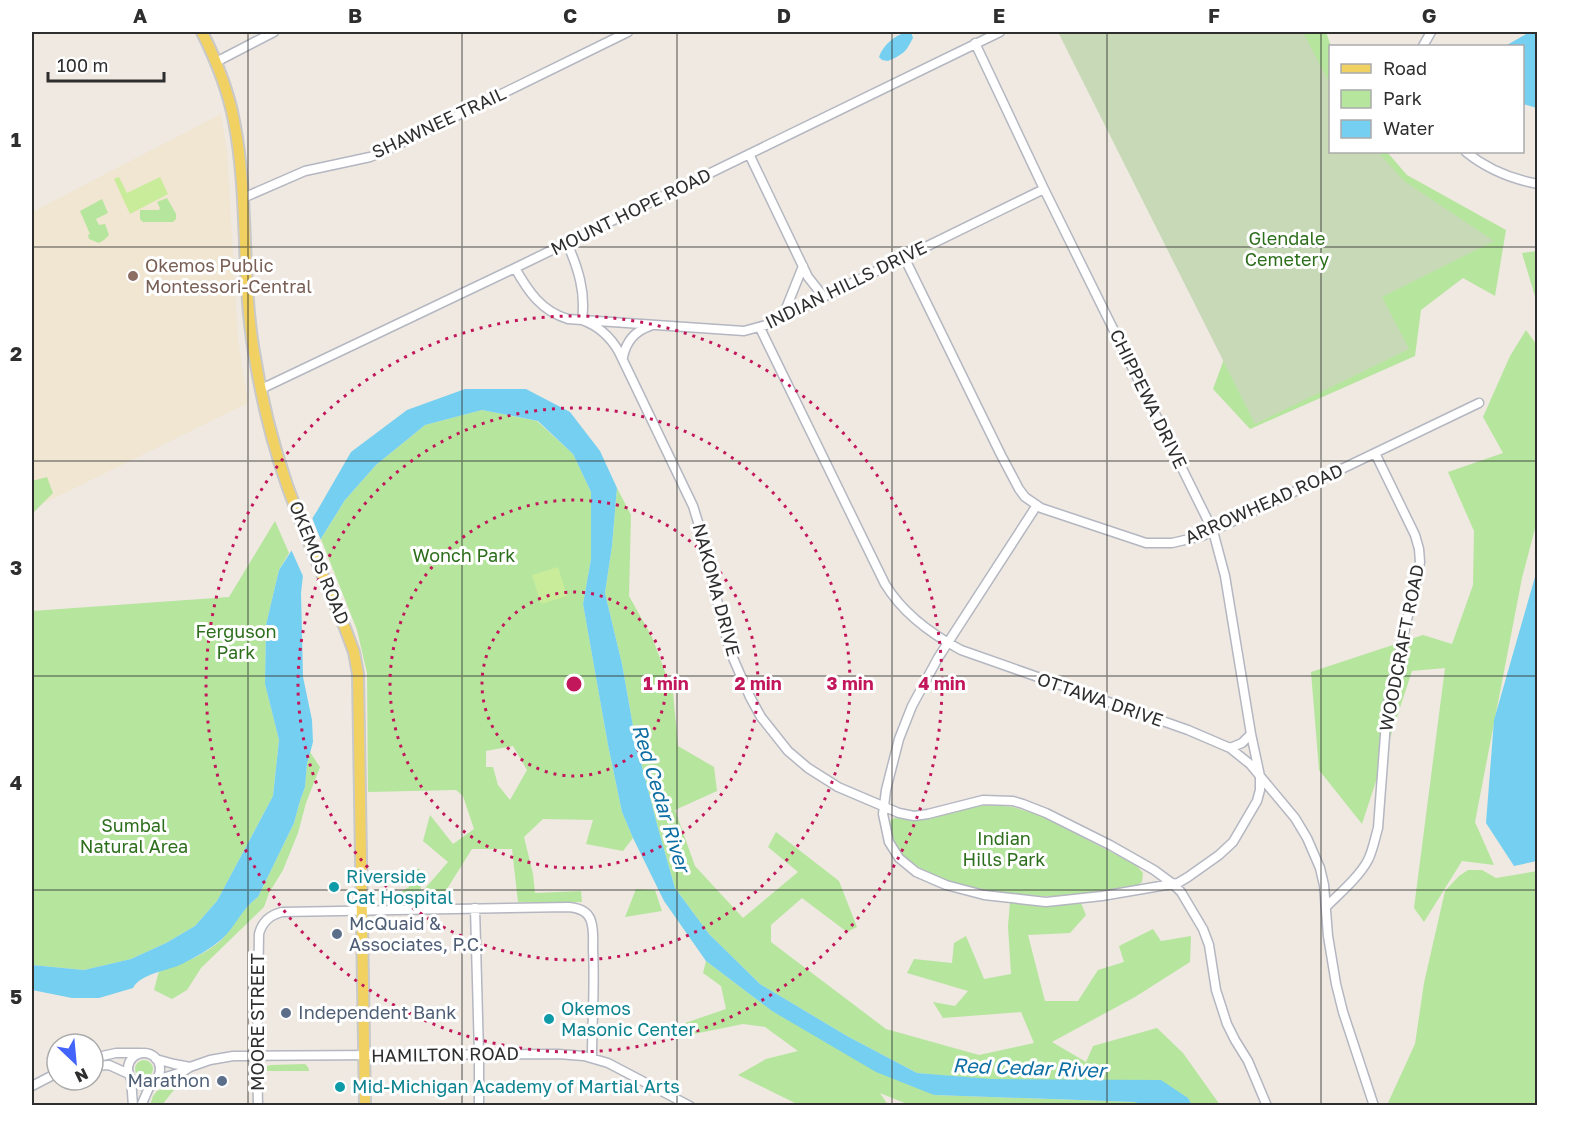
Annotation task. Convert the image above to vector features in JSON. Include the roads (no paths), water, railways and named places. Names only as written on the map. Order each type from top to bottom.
[{"type":"main road","name":"OKEMOS ROAD","points":[[202,32],[216,62],[234,121],[243,198],[248,306],[253,351],[277,455],[354,652],[358,674],[365,1106]]},
{"type":"street","points":[[216,62],[274,32]]},
{"type":"street","name":"SHAWNEE TRAIL","points":[[243,198],[305,171],[361,159],[385,151],[628,32]]},
{"type":"street","name":"MOUNT HOPE ROAD","points":[[261,389],[1000,32]]},
{"type":"street","name":"CHIPPEWA DRIVE","points":[[975,43],[1044,189],[1213,531],[1225,576],[1260,776]]},
{"type":"street","points":[[1467,153],[1501,173],[1538,184]]},
{"type":"street","points":[[749,154],[803,266],[823,296]]},
{"type":"street","name":"INDIAN HILLS DRIVE","points":[[515,268],[541,305],[562,317],[573,320],[651,326],[744,331],[760,328],[1044,189]]},
{"type":"street","points":[[567,243],[582,287],[584,302],[582,320]]},
{"type":"street","name":"ARROWHEAD ROAD","points":[[904,257],[1019,489],[1028,500],[1036,505],[1146,543],[1181,542],[1202,536],[1479,403]]},
{"type":"street","points":[[783,316],[803,266]]},
{"type":"street","name":"NAKOMA DRIVE","points":[[582,320],[604,332],[623,357],[693,506],[730,651],[761,717],[788,751],[838,788],[899,813],[921,815],[983,800],[1014,801],[1046,813],[1110,845],[1154,870],[1173,884],[1181,892],[1203,929],[1209,945],[1216,990],[1227,1024],[1234,1040],[1248,1061],[1267,1106]]},
{"type":"street","points":[[623,357],[630,339],[640,330],[651,326]]},
{"type":"street","name":"OTTAWA DRIVE","points":[[760,328],[885,584],[914,618],[948,643],[977,656],[1188,730],[1230,748],[1244,758],[1295,818],[1320,868],[1335,984],[1374,1106]]},
{"type":"street","name":"WOODCRAFT ROAD","points":[[1326,907],[1367,862],[1375,840],[1378,828],[1387,709],[1420,562],[1415,535],[1375,453]]},
{"type":"street","points":[[1036,505],[924,681],[905,722],[890,772],[884,807],[884,822],[889,842],[904,864],[929,878],[965,891],[1046,902],[1102,896],[1173,884],[1188,877],[1233,842],[1257,801],[1260,776]]},
{"type":"street","points":[[1230,748],[1242,743],[1251,734]]},
{"type":"street","points":[[362,910],[569,907],[583,910],[591,920],[593,927],[592,1058]]},
{"type":"street","points":[[476,908],[478,1106]]},
{"type":"street","name":"MOORE STREET","points":[[258,1106],[258,938],[261,927],[278,913],[362,910]]},
{"type":"street","points":[[133,1106],[128,1067],[132,1057],[142,1053]]},
{"type":"street","points":[[105,1055],[142,1053],[152,1055],[159,1062],[159,1075],[152,1082],[141,1106]]},
{"type":"street","name":"HAMILTON ROAD","points":[[152,1082],[221,1058],[558,1054],[592,1058],[608,1063],[690,1106]]},
{"type":"street","name":"HAMILTON ROAD","points":[[156,1059],[190,1067]]},
{"type":"street","points":[[105,1065],[109,1065],[130,1076],[137,1083],[152,1082]]},
{"type":"water","points":[[911,32],[913,38],[905,51],[888,61],[879,57],[890,41]]},
{"type":"water","points":[[1530,32],[1537,32],[1537,108],[1524,104],[1524,45],[1507,45]]},
{"type":"water","name":"Red Cedar River","points":[[465,389],[526,389],[570,412],[600,451],[617,488],[605,593],[622,664],[636,743],[675,888],[709,934],[760,984],[847,1036],[917,1073],[991,1079],[1161,1080],[1188,1098],[1192,1105],[1144,1106],[1135,1102],[934,1095],[876,1072],[772,1011],[706,961],[664,901],[622,812],[583,604],[591,559],[591,492],[573,454],[538,421],[482,410],[425,425],[376,465],[345,500],[304,566],[301,593],[303,677],[312,720],[313,742],[307,764],[305,787],[294,823],[258,897],[248,906],[227,934],[213,946],[182,964],[142,979],[133,988],[99,998],[72,998],[32,990],[32,965],[84,970],[131,959],[166,943],[195,926],[217,901],[273,796],[279,740],[265,684],[266,625],[279,570],[351,452],[407,410]]},
{"type":"water","points":[[1537,570],[1537,861],[1514,866],[1486,823],[1494,720]]},
{"type":"place","name":"Okemos Public Montessori-Central","points":[[133,276]]},
{"type":"place","name":"Riverside Cat Hospital","points":[[334,887]]},
{"type":"place","name":"McQuaid & Associates, P.C.","points":[[337,934]]},
{"type":"place","name":"Independent Bank","points":[[286,1013]]},
{"type":"place","name":"Okemos Masonic Center","points":[[549,1019]]},
{"type":"place","name":"Marathon","points":[[222,1081]]},
{"type":"place","name":"Mid-Michigan Academy of Martial Arts","points":[[340,1087]]},
{"type":"park label","name":"Glendale Cemetery","points":[[1287,249]]},
{"type":"park label","name":"Wonch Park","points":[[464,556]]},
{"type":"park label","name":"Ferguson Park","points":[[236,642]]},
{"type":"park label","name":"Sumbal Natural Area","points":[[134,836]]},
{"type":"park label","name":"Indian Hills Park","points":[[1004,849]]}]
